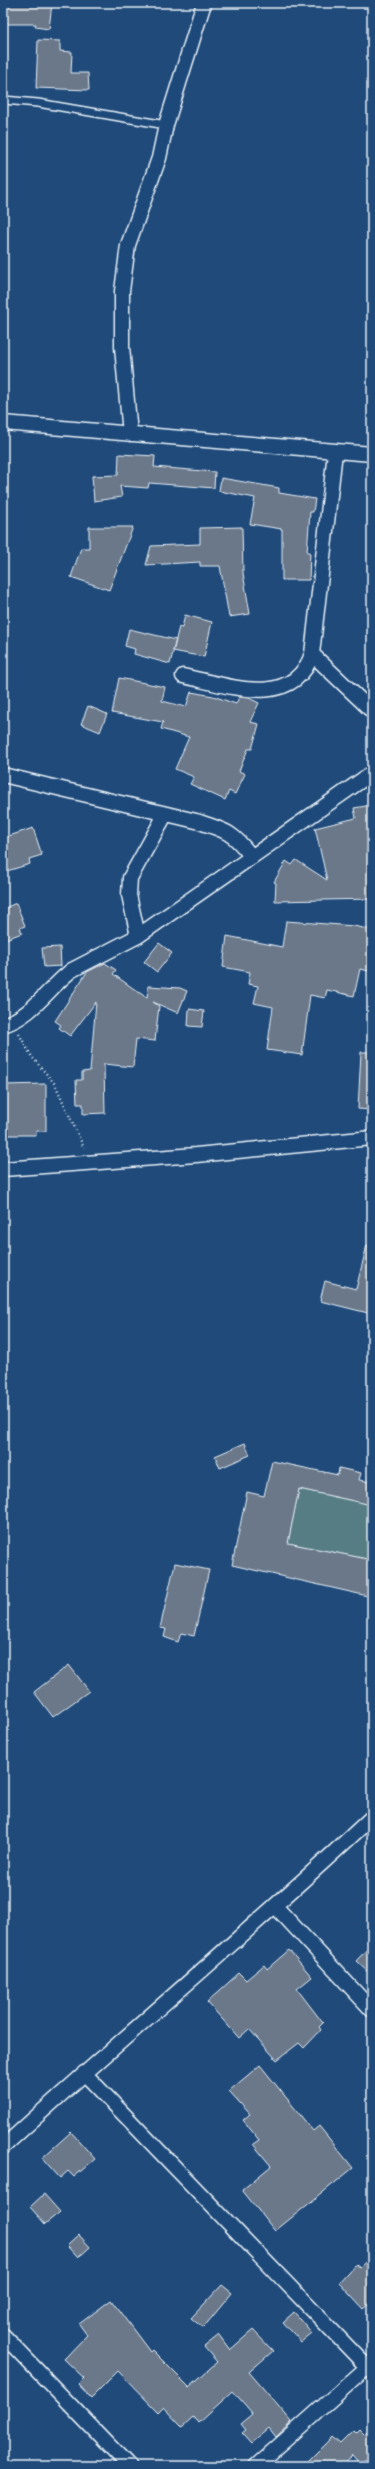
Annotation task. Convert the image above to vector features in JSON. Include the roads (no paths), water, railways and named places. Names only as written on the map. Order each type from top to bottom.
[{"type":"street","points":[[130,434],[122,347],[122,291],[127,253],[132,228],[145,199],[159,158],[166,125],[204,3]]},
{"type":"street","points":[[3,423],[372,454]]},
{"type":"street","points":[[183,676],[244,689],[276,690],[294,681],[308,666],[312,654],[335,452]]},
{"type":"street","points":[[312,654],[372,711]]},
{"type":"street","points":[[9,1023],[49,993],[72,970],[138,936],[372,773]]},
{"type":"street","points":[[3,775],[165,815],[196,821],[225,830],[237,838],[251,856]]},
{"type":"street","points":[[138,936],[129,894],[130,878],[165,815]]},
{"type":"street","points":[[3,1169],[196,1155],[372,1138]]},
{"type":"street","points":[[3,2147],[84,2073],[276,1906],[372,1817]]},
{"type":"street","points":[[276,1906],[372,2010]]},
{"type":"street","points":[[84,2073],[371,2368],[256,2466]]},
{"type":"street","points":[[3,2335],[129,2466]]},
{"type":"lane","points":[[3,100],[38,103],[166,125]]}]
